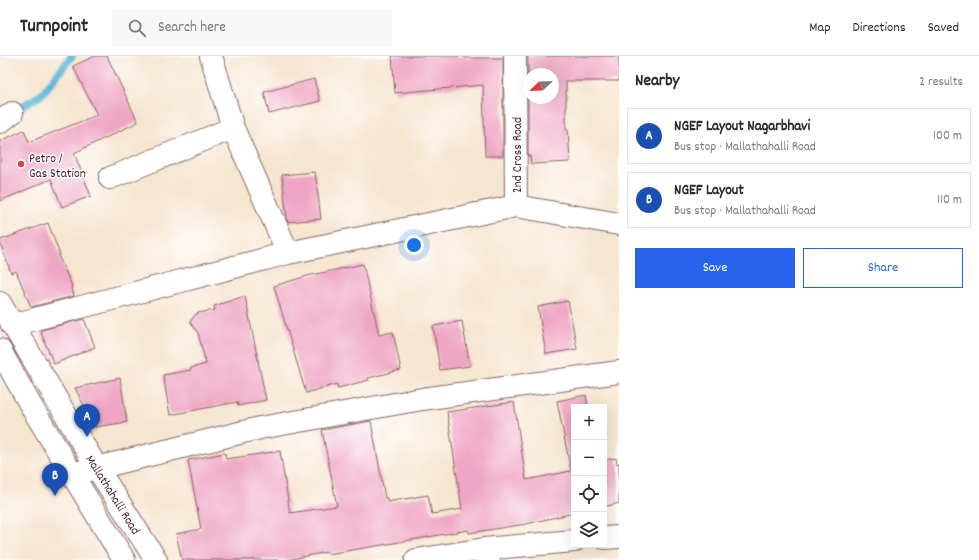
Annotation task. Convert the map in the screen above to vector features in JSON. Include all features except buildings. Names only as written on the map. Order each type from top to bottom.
[{"type":"street","points":[[211,56],[233,128],[288,253]]},
{"type":"street","name":"2nd Cross Road","points":[[515,56],[516,206]]},
{"type":"street","points":[[110,178],[233,128]]},
{"type":"street","points":[[12,325],[288,253],[516,206],[619,224]]},
{"type":"street","name":"Mallathahalli Road","points":[[0,303],[97,468],[156,560]]},
{"type":"street","name":"Mallathahalli Road","points":[[0,350],[31,406],[124,560]]},
{"type":"street","points":[[72,474],[260,428],[422,399],[619,372]]},
{"type":"street","points":[[607,538],[619,537]]},
{"type":"street","points":[[416,560],[486,554],[571,541]]},
{"type":"waterway","points":[[13,112],[41,95],[72,56]]},
{"type":"place","name":"Petro / Gas Station","points":[[21,164]]},
{"type":"place","name":"NGEF Layout Nagarbhavi","points":[[87,437]]},
{"type":"place","name":"NGEF Layout","points":[[55,496]]}]
